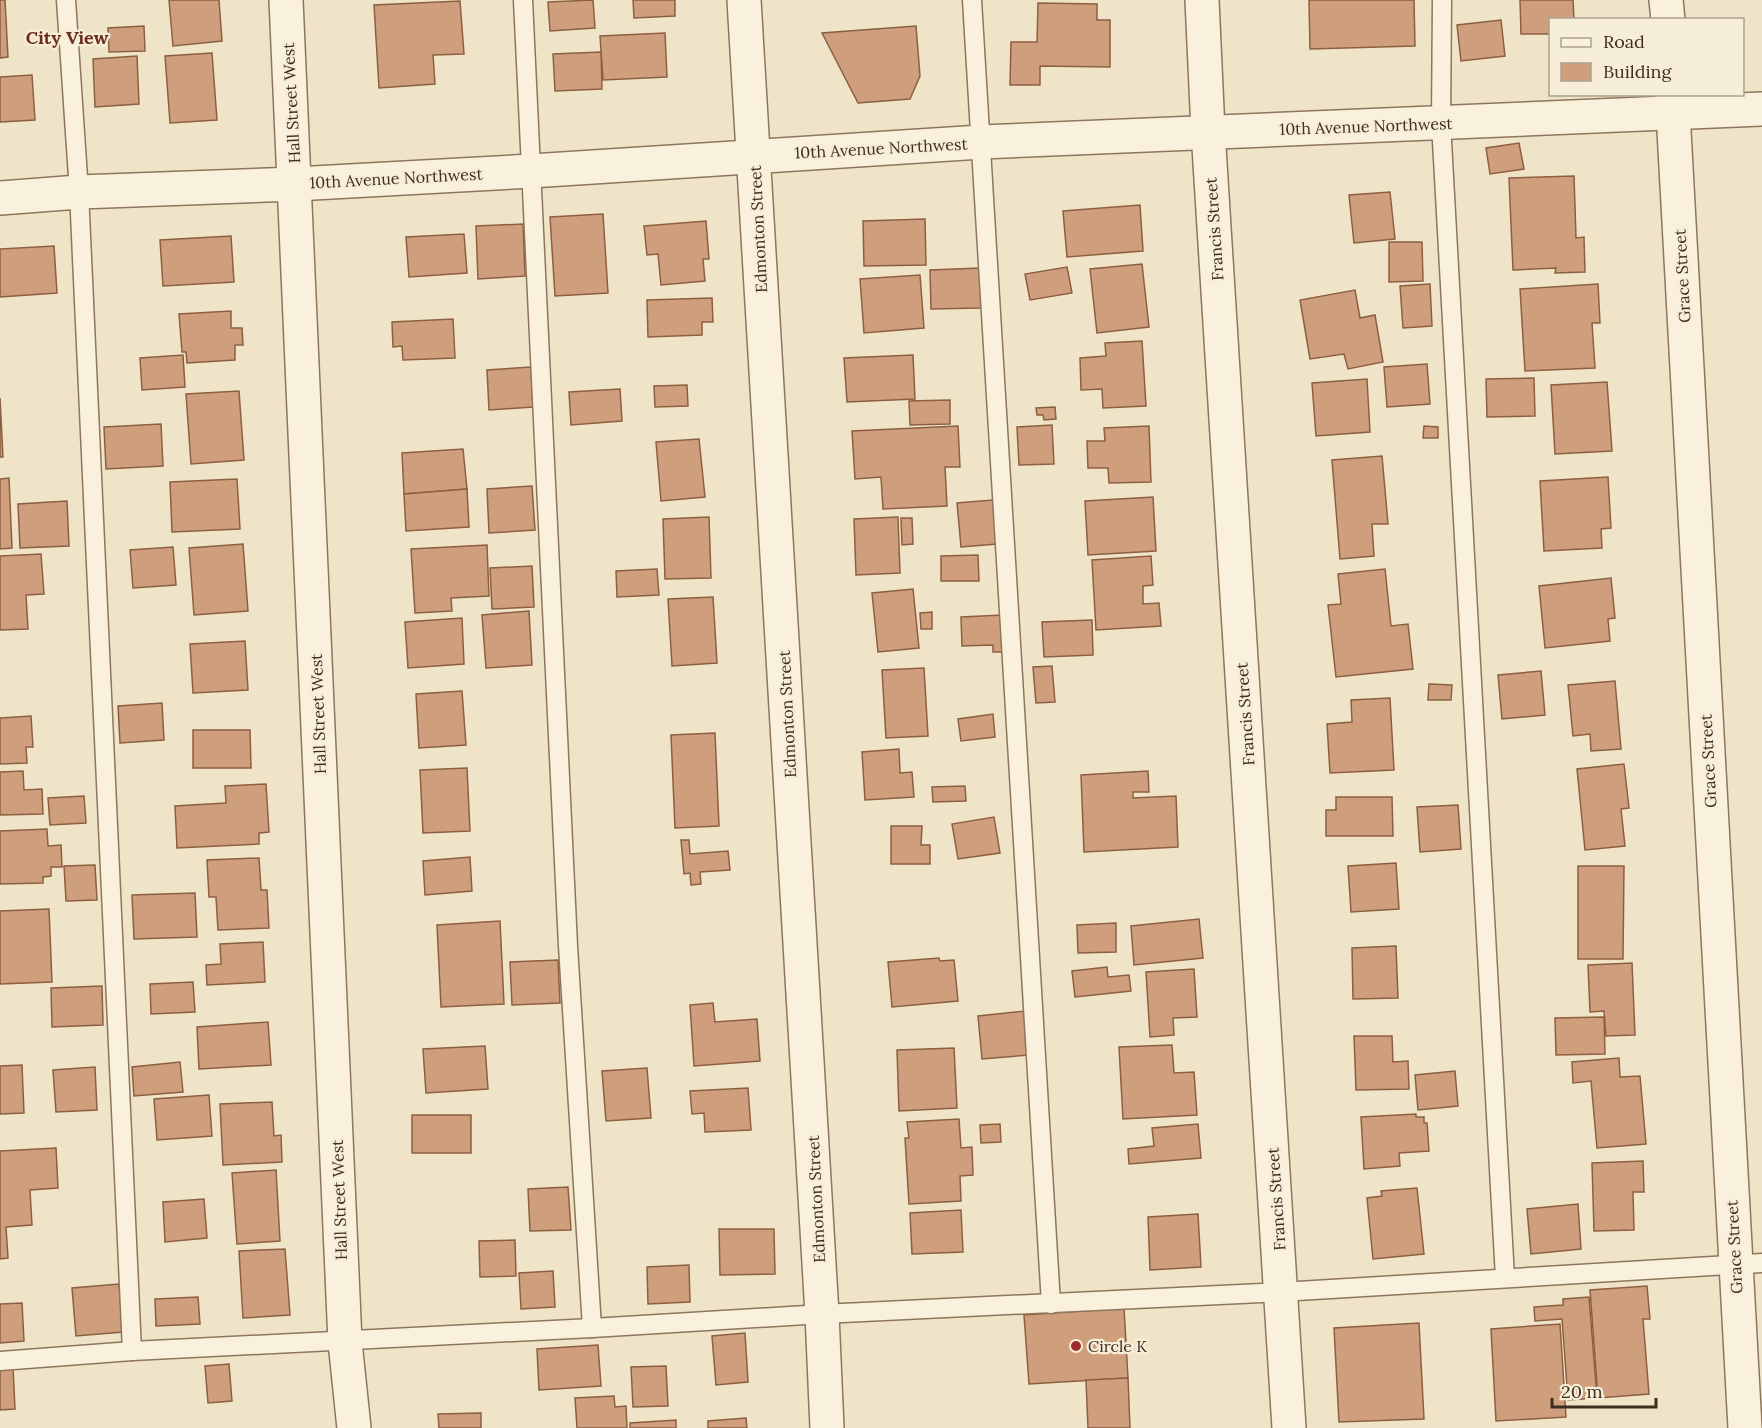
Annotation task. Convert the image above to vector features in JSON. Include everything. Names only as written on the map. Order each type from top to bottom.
[{"type":"street","name":"Hall Street West","points":[[286,0],[345,1342],[354,1428]]},
{"type":"street","name":"Edmonton Street","points":[[744,0],[827,1428]]},
{"type":"street","name":"Francis Street","points":[[1202,0],[1208,131],[1289,1428]]},
{"type":"street","points":[[1666,0],[1668,18]]},
{"type":"street","name":"10th Avenue Northwest","points":[[0,198],[79,192],[295,184],[531,171],[981,142],[1441,123],[1673,103],[1762,109]]},
{"type":"street","name":"Grace Street","points":[[1673,103],[1749,1264],[1745,1428]]},
{"type":"lane","points":[[66,0],[79,192],[132,1352]]},
{"type":"lane","points":[[523,0],[571,1003],[592,1328]]},
{"type":"lane","points":[[972,0],[1051,1304]]},
{"type":"lane","points":[[1442,0],[1441,123],[1505,1278]]},
{"type":"lane","points":[[0,1361],[822,1314],[1281,1292],[1749,1264]]},
{"type":"building","points":[[0,0],[5,0],[8,57],[0,58]]},
{"type":"building","points":[[169,0],[219,0],[222,41],[173,46]]},
{"type":"building","points":[[593,0],[595,28],[550,31],[548,2]]},
{"type":"building","points":[[633,0],[675,0],[675,16],[634,18]]},
{"type":"building","points":[[1309,0],[1414,0],[1415,46],[1310,49]]},
{"type":"building","points":[[1520,0],[1573,0],[1574,18],[1549,18],[1549,34],[1521,34]]},
{"type":"building","points":[[460,1],[464,54],[433,55],[435,84],[379,88],[374,5]]},
{"type":"building","points":[[1038,3],[1097,4],[1097,20],[1110,20],[1110,67],[1040,66],[1040,85],[1010,85],[1011,42],[1037,42]]},
{"type":"building","points":[[1501,20],[1505,56],[1461,61],[1457,25]]},
{"type":"building","points":[[144,26],[145,51],[109,52],[108,28]]},
{"type":"building","points":[[916,26],[920,76],[910,99],[858,103],[822,33]]},
{"type":"building","points":[[665,33],[667,77],[603,80],[600,36]]},
{"type":"building","points":[[601,52],[602,89],[555,91],[553,54]]},
{"type":"building","points":[[212,53],[217,120],[170,123],[165,56]]},
{"type":"building","points":[[137,56],[139,104],[95,107],[93,59]]},
{"type":"building","points":[[32,75],[35,120],[0,122],[0,77]]},
{"type":"building","points":[[1519,143],[1524,169],[1490,174],[1486,148]]},
{"type":"building","points":[[1574,176],[1576,238],[1584,237],[1585,272],[1555,273],[1556,268],[1513,270],[1509,178]]},
{"type":"building","points":[[1390,192],[1395,239],[1354,243],[1349,195]]},
{"type":"building","points":[[1140,205],[1143,251],[1067,257],[1063,211]]},
{"type":"building","points":[[603,214],[608,293],[555,296],[550,217]]},
{"type":"building","points":[[925,219],[926,265],[864,266],[863,221]]},
{"type":"building","points":[[706,221],[709,259],[703,259],[705,281],[661,285],[658,254],[647,255],[644,226]]},
{"type":"building","points":[[523,224],[525,276],[478,279],[476,226]]},
{"type":"building","points":[[464,234],[467,273],[409,277],[406,237]]},
{"type":"building","points":[[231,236],[234,282],[163,286],[160,240]]},
{"type":"building","points":[[1389,242],[1422,242],[1423,281],[1389,282]]},
{"type":"building","points":[[54,246],[57,293],[0,297],[0,249]]},
{"type":"building","points":[[1142,264],[1149,327],[1097,333],[1090,269]]},
{"type":"building","points":[[1067,267],[1072,293],[1030,300],[1025,274]]},
{"type":"building","points":[[980,268],[981,308],[931,309],[930,270]]},
{"type":"building","points":[[920,275],[924,328],[864,333],[860,279]]},
{"type":"building","points":[[1430,284],[1432,326],[1403,328],[1400,286]]},
{"type":"building","points":[[1598,284],[1600,323],[1592,323],[1595,368],[1525,371],[1520,289]]},
{"type":"building","points":[[1355,290],[1360,318],[1375,315],[1383,362],[1348,369],[1344,354],[1310,359],[1300,300]]},
{"type":"building","points":[[712,298],[713,322],[702,322],[702,335],[648,337],[647,300]]},
{"type":"building","points":[[231,311],[231,328],[242,328],[243,345],[235,345],[235,360],[187,363],[186,352],[182,352],[179,314]]},
{"type":"building","points":[[453,319],[455,358],[403,360],[402,346],[393,347],[392,322]]},
{"type":"building","points":[[1142,341],[1146,406],[1103,408],[1102,389],[1081,390],[1080,358],[1106,356],[1105,343]]},
{"type":"building","points":[[183,355],[185,387],[142,390],[140,358]]},
{"type":"building","points":[[913,355],[915,399],[847,402],[844,358]]},
{"type":"building","points":[[1427,364],[1430,404],[1387,407],[1384,367]]},
{"type":"building","points":[[531,367],[533,407],[489,410],[487,370]]},
{"type":"building","points":[[1534,378],[1535,416],[1487,417],[1486,379]]},
{"type":"building","points":[[1367,379],[1370,432],[1316,436],[1312,383]]},
{"type":"building","points":[[1607,382],[1612,451],[1555,454],[1551,385]]},
{"type":"building","points":[[687,385],[688,406],[655,407],[654,386]]},
{"type":"building","points":[[620,389],[622,421],[571,425],[569,392]]},
{"type":"building","points":[[239,391],[244,460],[191,464],[186,394]]},
{"type":"building","points":[[0,398],[3,457],[0,457]]},
{"type":"building","points":[[950,400],[950,424],[910,425],[909,401]]},
{"type":"building","points":[[1055,407],[1056,419],[1044,420],[1043,415],[1037,415],[1036,408]]},
{"type":"building","points":[[161,424],[163,466],[106,469],[104,427]]},
{"type":"building","points":[[1052,425],[1054,464],[1019,465],[1017,427]]},
{"type":"building","points":[[958,426],[960,467],[945,467],[947,506],[883,509],[881,477],[855,479],[852,431]]},
{"type":"building","points":[[1149,426],[1151,482],[1109,483],[1108,468],[1088,468],[1087,441],[1105,441],[1104,428]]},
{"type":"building","points":[[1424,426],[1438,427],[1438,438],[1423,438]]},
{"type":"building","points":[[699,439],[705,497],[661,501],[656,442]]},
{"type":"building","points":[[463,449],[467,489],[404,494],[402,453]]},
{"type":"building","points":[[1382,456],[1388,524],[1372,524],[1374,556],[1340,559],[1332,460]]},
{"type":"building","points":[[1608,477],[1611,528],[1601,529],[1602,548],[1544,551],[1540,481]]},
{"type":"building","points":[[9,478],[12,548],[0,549],[0,479]]},
{"type":"building","points":[[237,479],[240,529],[172,532],[170,482]]},
{"type":"building","points":[[532,486],[535,530],[489,533],[487,489]]},
{"type":"building","points":[[467,489],[469,527],[406,531],[404,494]]},
{"type":"building","points":[[1153,497],[1156,551],[1088,555],[1085,501]]},
{"type":"building","points":[[993,500],[997,544],[961,547],[957,503]]},
{"type":"building","points":[[67,501],[69,546],[20,548],[18,504]]},
{"type":"building","points":[[709,517],[711,578],[665,579],[663,519]]},
{"type":"building","points":[[898,517],[900,573],[856,575],[854,519]]},
{"type":"building","points":[[901,518],[912,518],[913,544],[902,545]]},
{"type":"building","points":[[243,544],[248,611],[194,615],[189,548]]},
{"type":"building","points":[[487,545],[489,596],[451,598],[452,611],[415,613],[411,549]]},
{"type":"building","points":[[173,547],[176,585],[133,588],[130,550]]},
{"type":"building","points":[[41,554],[44,594],[26,595],[28,629],[0,630],[0,556]]},
{"type":"building","points":[[978,555],[979,581],[941,581],[941,556]]},
{"type":"building","points":[[1151,556],[1153,585],[1143,586],[1143,604],[1159,603],[1161,626],[1096,630],[1092,560]]},
{"type":"building","points":[[532,566],[534,607],[492,609],[490,568]]},
{"type":"building","points":[[657,569],[659,595],[617,597],[616,571]]},
{"type":"building","points":[[1385,569],[1391,626],[1408,624],[1413,669],[1336,677],[1328,605],[1341,604],[1338,574]]},
{"type":"building","points":[[1611,578],[1615,618],[1608,619],[1610,641],[1545,648],[1539,586]]},
{"type":"building","points":[[913,589],[919,648],[878,652],[872,593]]},
{"type":"building","points":[[713,597],[717,663],[672,666],[668,599]]},
{"type":"building","points":[[529,611],[532,665],[486,668],[482,615]]},
{"type":"building","points":[[932,612],[932,629],[921,629],[920,613]]},
{"type":"building","points":[[1003,615],[1004,652],[993,652],[993,645],[962,646],[961,617]]},
{"type":"building","points":[[462,618],[464,664],[408,668],[405,622]]},
{"type":"building","points":[[1092,620],[1093,655],[1044,657],[1042,622]]},
{"type":"building","points":[[245,641],[248,690],[193,693],[190,644]]},
{"type":"building","points":[[1052,666],[1055,702],[1036,703],[1033,667]]},
{"type":"building","points":[[924,668],[928,736],[886,738],[882,670]]},
{"type":"building","points":[[1541,671],[1545,715],[1502,719],[1498,675]]},
{"type":"building","points":[[1615,681],[1621,749],[1591,751],[1590,734],[1573,736],[1568,685]]},
{"type":"building","points":[[1429,684],[1452,685],[1451,700],[1428,700]]},
{"type":"building","points":[[462,691],[466,745],[419,748],[416,694]]},
{"type":"building","points":[[1390,698],[1394,770],[1330,773],[1327,724],[1352,722],[1351,700]]},
{"type":"building","points":[[162,703],[164,740],[120,743],[118,706]]},
{"type":"building","points":[[993,714],[995,737],[961,741],[958,719]]},
{"type":"building","points":[[31,716],[33,747],[26,747],[27,763],[0,764],[0,718]]},
{"type":"building","points":[[193,730],[250,730],[251,768],[193,768]]},
{"type":"building","points":[[715,733],[719,826],[675,828],[671,735]]},
{"type":"building","points":[[899,749],[900,773],[912,772],[914,797],[865,800],[862,752]]},
{"type":"building","points":[[1624,764],[1629,808],[1621,809],[1625,846],[1585,850],[1577,769]]},
{"type":"building","points":[[467,768],[470,831],[423,833],[420,770]]},
{"type":"building","points":[[23,771],[24,790],[42,789],[43,814],[0,815],[0,772]]},
{"type":"building","points":[[1148,771],[1149,792],[1133,792],[1133,798],[1176,796],[1178,847],[1084,852],[1081,775]]},
{"type":"building","points":[[266,784],[269,832],[259,833],[259,844],[177,848],[175,806],[226,803],[225,786]]},
{"type":"building","points":[[965,786],[966,801],[933,802],[932,787]]},
{"type":"building","points":[[84,796],[86,823],[50,825],[48,798]]},
{"type":"building","points":[[1336,797],[1392,797],[1393,836],[1326,836],[1326,810],[1336,810]]},
{"type":"building","points":[[1458,805],[1461,849],[1420,852],[1417,807]]},
{"type":"building","points":[[994,817],[1000,853],[958,859],[952,824]]},
{"type":"building","points":[[891,826],[922,826],[921,845],[930,845],[930,864],[891,864]]},
{"type":"building","points":[[47,829],[48,846],[61,845],[62,867],[51,867],[51,876],[43,877],[43,883],[0,884],[0,831]]},
{"type":"building","points":[[681,840],[689,840],[690,854],[728,851],[730,870],[700,872],[701,884],[691,885],[690,873],[684,874]]},
{"type":"building","points":[[470,857],[472,891],[425,895],[423,861]]},
{"type":"building","points":[[259,858],[261,890],[267,890],[269,928],[218,930],[216,897],[209,897],[207,860]]},
{"type":"building","points":[[1396,863],[1399,909],[1351,912],[1348,866]]},
{"type":"building","points":[[95,865],[97,900],[66,901],[64,866]]},
{"type":"building","points":[[1578,866],[1624,866],[1623,959],[1578,959]]},
{"type":"building","points":[[195,893],[197,937],[134,939],[132,895]]},
{"type":"building","points":[[49,909],[52,982],[0,984],[0,911]]},
{"type":"building","points":[[1199,919],[1203,958],[1134,965],[1131,926]]},
{"type":"building","points":[[500,921],[504,1004],[441,1007],[437,925]]},
{"type":"building","points":[[1116,923],[1116,952],[1078,953],[1077,925]]},
{"type":"building","points":[[263,942],[265,982],[207,985],[206,965],[221,964],[220,944]]},
{"type":"building","points":[[1396,946],[1398,998],[1353,999],[1352,948]]},
{"type":"building","points":[[939,958],[940,961],[954,960],[958,1001],[892,1007],[888,962]]},
{"type":"building","points":[[558,960],[560,1003],[512,1005],[510,962]]},
{"type":"building","points":[[1632,963],[1635,1035],[1606,1036],[1604,1011],[1590,1012],[1588,965]]},
{"type":"building","points":[[1107,967],[1108,977],[1129,975],[1131,991],[1075,997],[1072,971]]},
{"type":"building","points":[[1194,969],[1197,1017],[1173,1018],[1174,1035],[1150,1037],[1146,972]]},
{"type":"building","points":[[193,982],[195,1012],[151,1014],[150,984]]},
{"type":"building","points":[[102,986],[103,1025],[52,1027],[51,988]]},
{"type":"building","points":[[713,1003],[715,1022],[757,1019],[760,1061],[694,1066],[690,1005]]},
{"type":"building","points":[[1025,1011],[1029,1055],[982,1059],[978,1016]]},
{"type":"building","points":[[1604,1017],[1605,1054],[1556,1055],[1555,1018]]},
{"type":"building","points":[[268,1022],[271,1065],[199,1069],[197,1027]]},
{"type":"building","points":[[1354,1036],[1392,1036],[1393,1062],[1408,1061],[1409,1089],[1356,1090]]},
{"type":"building","points":[[1172,1045],[1174,1073],[1194,1072],[1197,1115],[1123,1119],[1119,1047]]},
{"type":"building","points":[[485,1046],[488,1089],[426,1093],[423,1049]]},
{"type":"building","points":[[954,1048],[957,1108],[899,1111],[897,1050]]},
{"type":"building","points":[[1619,1058],[1620,1077],[1640,1076],[1646,1144],[1597,1148],[1591,1081],[1573,1083],[1572,1062]]},
{"type":"building","points":[[180,1062],[183,1092],[134,1096],[132,1067]]},
{"type":"building","points":[[22,1065],[24,1113],[0,1114],[0,1066]]},
{"type":"building","points":[[95,1067],[97,1110],[56,1112],[53,1070]]},
{"type":"building","points":[[647,1068],[651,1118],[606,1121],[602,1071]]},
{"type":"building","points":[[1455,1071],[1458,1106],[1418,1110],[1415,1075]]},
{"type":"building","points":[[748,1088],[751,1130],[705,1132],[704,1113],[692,1114],[690,1091]]},
{"type":"building","points":[[209,1095],[212,1136],[157,1140],[154,1099]]},
{"type":"building","points":[[272,1102],[274,1136],[281,1135],[282,1162],[223,1165],[220,1104]]},
{"type":"building","points":[[1416,1114],[1416,1117],[1424,1117],[1424,1123],[1427,1123],[1429,1151],[1399,1153],[1400,1166],[1364,1169],[1361,1117]]},
{"type":"building","points":[[412,1115],[471,1115],[471,1153],[412,1153]]},
{"type":"building","points":[[959,1119],[961,1148],[972,1147],[973,1175],[960,1176],[961,1201],[909,1204],[905,1138],[909,1138],[907,1122]]},
{"type":"building","points":[[1000,1124],[1001,1142],[981,1143],[980,1125]]},
{"type":"building","points":[[1198,1124],[1201,1158],[1129,1164],[1128,1149],[1154,1146],[1152,1128]]},
{"type":"building","points":[[56,1148],[58,1188],[30,1190],[32,1225],[6,1227],[8,1258],[0,1259],[0,1151]]},
{"type":"building","points":[[1643,1161],[1644,1192],[1633,1192],[1634,1230],[1594,1231],[1592,1163]]},
{"type":"building","points":[[276,1170],[280,1241],[237,1244],[232,1173]]},
{"type":"building","points":[[568,1187],[571,1230],[530,1231],[528,1189]]},
{"type":"building","points":[[1417,1188],[1424,1254],[1373,1259],[1367,1198],[1382,1196],[1381,1191]]},
{"type":"building","points":[[204,1199],[207,1238],[165,1242],[163,1202]]},
{"type":"building","points":[[1578,1204],[1581,1249],[1531,1254],[1527,1209]]},
{"type":"building","points":[[961,1210],[963,1252],[912,1254],[910,1213]]},
{"type":"building","points":[[1198,1214],[1201,1267],[1150,1270],[1148,1217]]},
{"type":"building","points":[[719,1229],[774,1229],[775,1274],[720,1275]]},
{"type":"building","points":[[515,1240],[516,1276],[480,1277],[479,1241]]},
{"type":"building","points":[[285,1249],[290,1315],[243,1318],[239,1251]]},
{"type":"building","points":[[689,1265],[690,1302],[648,1304],[647,1267]]},
{"type":"building","points":[[553,1271],[555,1307],[521,1309],[519,1273]]},
{"type":"building","points":[[119,1284],[123,1332],[76,1336],[72,1288]]},
{"type":"building","points":[[1647,1286],[1650,1319],[1643,1319],[1649,1394],[1598,1398],[1590,1290]]},
{"type":"building","points":[[198,1297],[200,1324],[156,1326],[155,1299]]},
{"type":"building","points":[[1589,1297],[1597,1398],[1568,1400],[1562,1319],[1535,1321],[1534,1307],[1563,1305],[1563,1299]]},
{"type":"building","points":[[22,1303],[24,1341],[0,1343],[0,1304]]},
{"type":"building","name":"Circle K","points":[[1124,1308],[1128,1378],[1029,1384],[1024,1315]]},
{"type":"building","points":[[1419,1323],[1424,1419],[1339,1422],[1334,1328]]},
{"type":"building","points":[[1560,1324],[1566,1417],[1496,1421],[1491,1329]]},
{"type":"building","points":[[745,1333],[748,1382],[716,1385],[712,1336]]},
{"type":"building","points":[[598,1345],[601,1386],[539,1390],[537,1349]]},
{"type":"building","points":[[229,1364],[232,1401],[208,1403],[205,1366]]},
{"type":"building","points":[[666,1366],[668,1406],[633,1407],[631,1367]]},
{"type":"building","points":[[13,1367],[15,1409],[0,1410],[0,1368]]},
{"type":"building","points":[[1128,1378],[1130,1428],[1088,1428],[1086,1380]]},
{"type":"building","points":[[614,1396],[615,1407],[626,1406],[627,1428],[577,1428],[575,1398]]},
{"type":"building","points":[[481,1413],[481,1428],[439,1428],[438,1414]]},
{"type":"building","points":[[746,1418],[747,1428],[708,1428],[708,1421]]},
{"type":"building","points":[[676,1420],[676,1428],[630,1428],[630,1423]]},
{"type":"place","name":"Circle K","points":[[1076,1346]]},
{"type":"district","name":"City View","points":[[67,38]]}]
